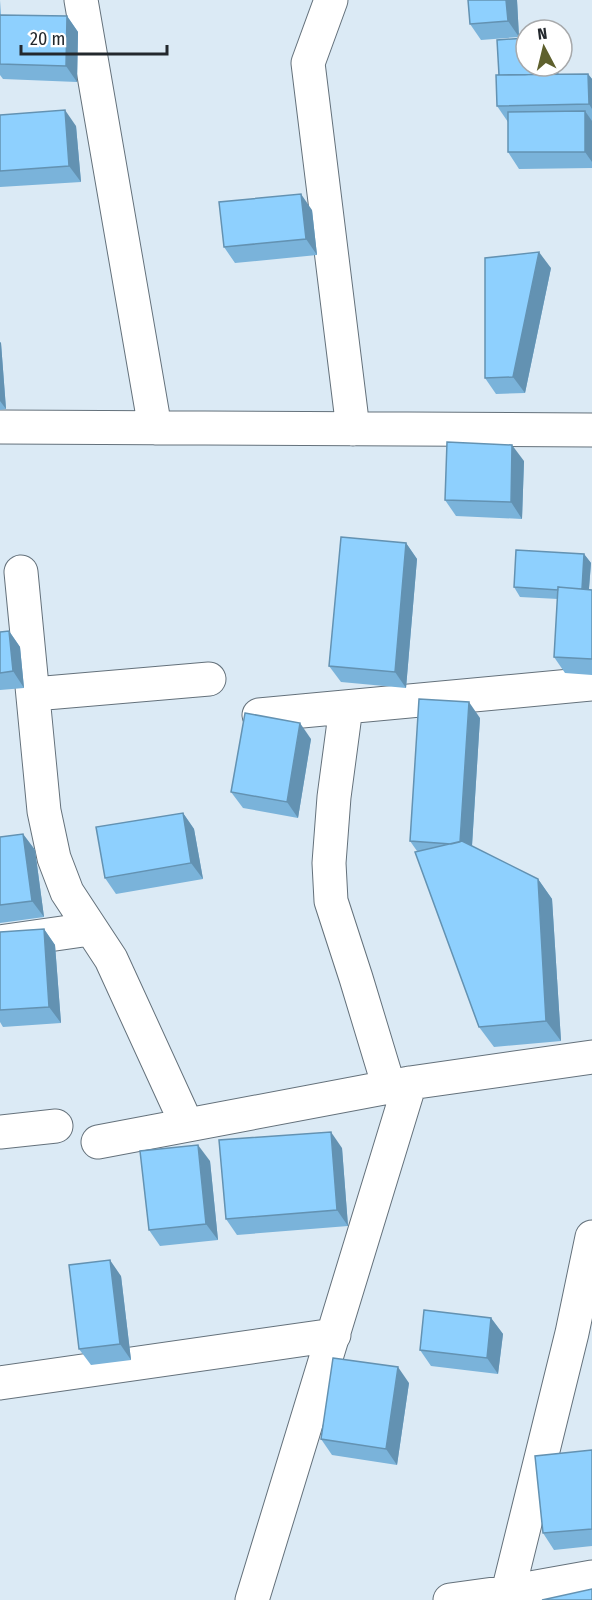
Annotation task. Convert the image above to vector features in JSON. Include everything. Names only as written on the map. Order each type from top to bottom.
[{"type":"street","points":[[81,0],[154,428]]},
{"type":"street","points":[[332,0],[308,63],[353,429]]},
{"type":"street","points":[[0,427],[592,430]]},
{"type":"street","points":[[21,572],[44,811],[54,858],[67,892],[111,959],[187,1125]]},
{"type":"street","points":[[34,694],[209,679]]},
{"type":"street","points":[[259,715],[592,684]]},
{"type":"street","points":[[252,1600],[334,1335],[399,1085],[356,978],[331,901],[329,863],[334,797],[346,707]]},
{"type":"street","points":[[0,942],[90,928]]},
{"type":"street","points":[[98,1142],[399,1085],[592,1057]]},
{"type":"street","points":[[0,1132],[56,1126]]},
{"type":"street","points":[[507,1596],[582,1331],[592,1237]]},
{"type":"street","points":[[0,1383],[334,1335]]},
{"type":"street","points":[[450,1600],[507,1596],[592,1577]]},
{"type":"building","points":[[468,0],[506,0],[508,21],[470,24]]},
{"type":"building","points":[[0,15],[67,16],[66,66],[0,64]]},
{"type":"building","points":[[514,39],[514,75],[499,75],[497,40]]},
{"type":"building","points":[[574,74],[588,74],[589,104],[497,106],[496,75],[514,75],[514,78],[574,78]]},
{"type":"building","points":[[65,110],[69,166],[0,171],[0,115]]},
{"type":"building","points":[[585,111],[585,152],[508,152],[508,112]]},
{"type":"building","points":[[301,194],[306,239],[224,247],[219,202]]},
{"type":"building","points":[[539,252],[513,377],[485,378],[485,258]]},
{"type":"building","points":[[447,442],[512,445],[511,502],[445,500]]},
{"type":"building","points":[[341,537],[406,543],[395,672],[329,666]]},
{"type":"building","points":[[516,550],[584,554],[582,589],[514,587]]},
{"type":"building","points":[[558,587],[592,590],[592,659],[554,657]]},
{"type":"building","points":[[9,631],[13,671],[0,673],[0,632]]},
{"type":"building","points":[[419,699],[469,702],[460,842],[451,844],[410,841]]},
{"type":"building","points":[[245,713],[300,723],[287,802],[231,792]]},
{"type":"building","points":[[183,813],[191,863],[105,878],[96,827]]},
{"type":"building","points":[[23,834],[32,901],[0,905],[0,837]]},
{"type":"building","points":[[462,841],[538,879],[546,1021],[479,1027],[415,852]]},
{"type":"building","points":[[44,929],[49,1007],[0,1010],[0,932]]},
{"type":"building","points":[[331,1132],[337,1210],[226,1219],[219,1140]]},
{"type":"building","points":[[198,1145],[206,1224],[149,1230],[140,1151]]},
{"type":"building","points":[[110,1260],[120,1344],[79,1349],[69,1265]]},
{"type":"building","points":[[424,1310],[491,1318],[487,1358],[420,1350]]},
{"type":"building","points":[[333,1358],[398,1367],[386,1449],[321,1439]]},
{"type":"building","points":[[592,1450],[592,1529],[543,1533],[535,1456]]},
{"type":"building","points":[[592,1589],[592,1600],[542,1600]]}]
